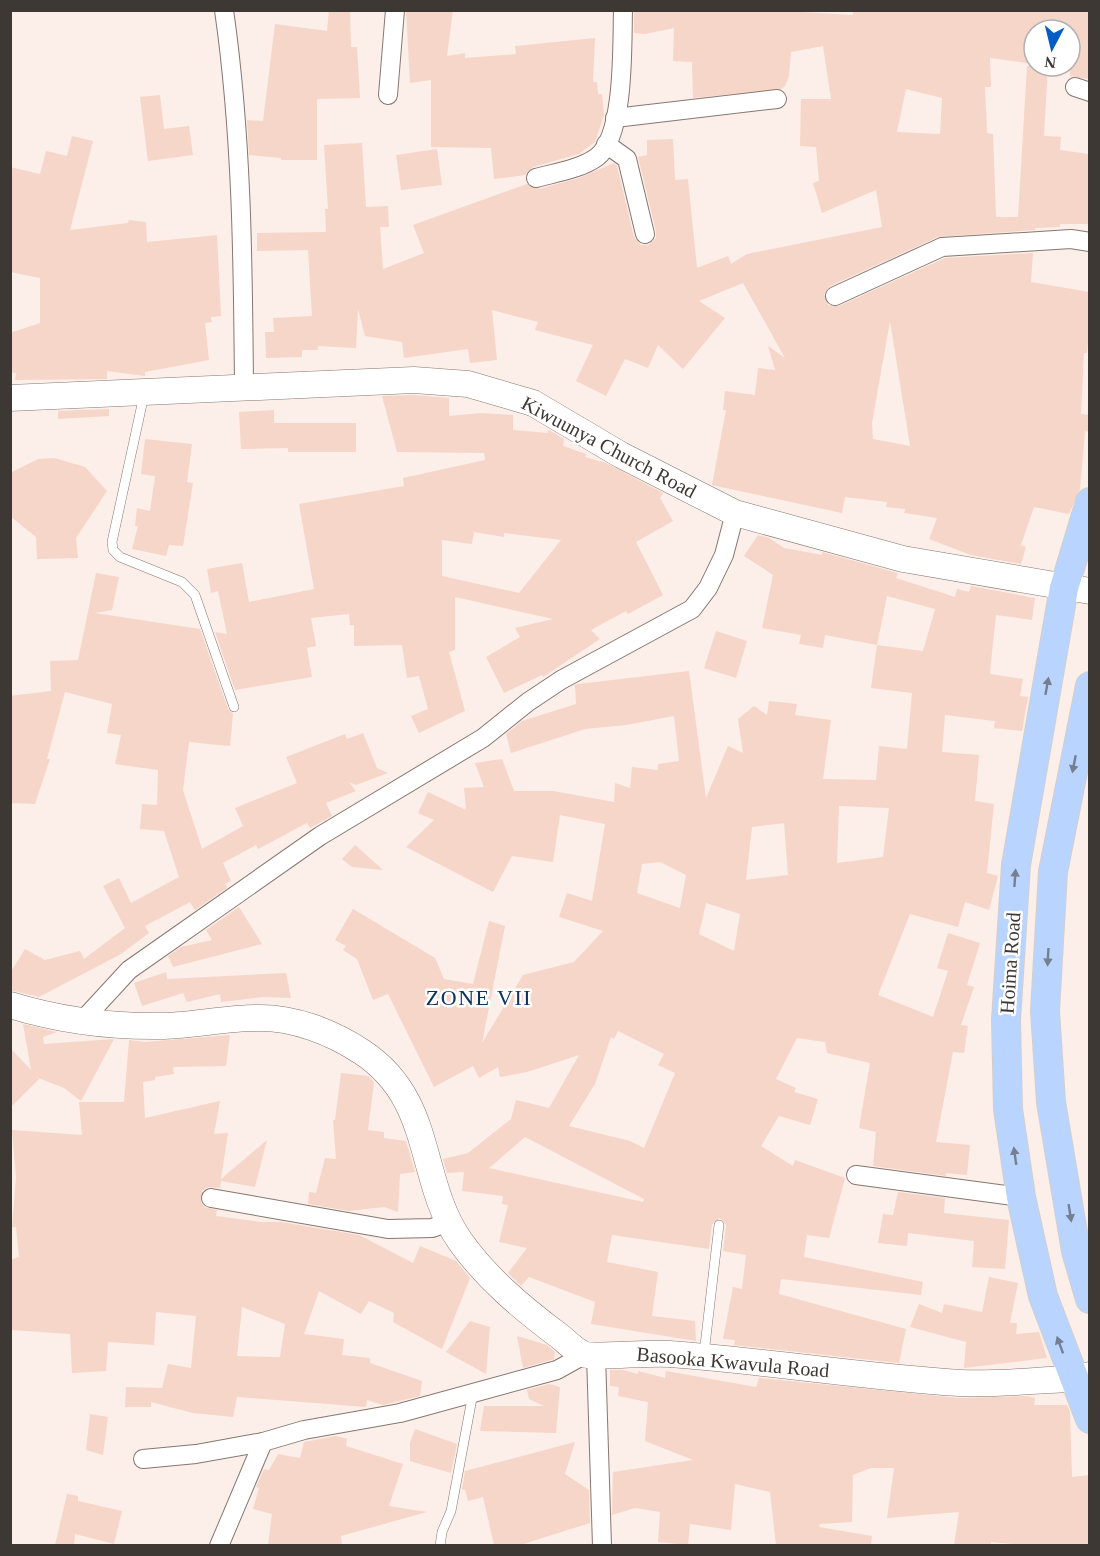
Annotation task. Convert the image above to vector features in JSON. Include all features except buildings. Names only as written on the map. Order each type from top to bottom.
[{"type":"main road","name":"Hoima Road","points":[[1089,502],[1077,589],[1016,865],[1006,1031],[1008,1109],[1021,1197],[1043,1296],[1081,1377],[1089,1419]]},
{"type":"main road","name":"Hoima Road","points":[[1089,686],[1053,872],[1045,1011],[1052,1102],[1076,1251],[1089,1299]]},
{"type":"street","points":[[224,10],[230,55],[243,229],[244,387]]},
{"type":"street","points":[[388,95],[395,10]]},
{"type":"street","points":[[536,178],[595,159],[603,152],[620,103],[623,10]]},
{"type":"street","points":[[615,118],[777,99]]},
{"type":"street","points":[[606,144],[627,159],[645,234]]},
{"type":"street","points":[[835,296],[942,248],[1071,239],[1089,242]]},
{"type":"street","name":"Kiwuunya Church Road","points":[[10,398],[414,380],[468,384],[533,403],[621,455],[735,513],[903,559],[1077,589]]},
{"type":"street","points":[[82,1021],[129,970],[320,836],[483,738],[528,702],[561,680],[692,609],[708,588],[724,555],[735,513]]},
{"type":"street","points":[[10,1005],[82,1021],[121,1025],[166,1026],[258,1017],[284,1020],[325,1031],[362,1051],[385,1069],[403,1093],[424,1143],[449,1222],[460,1242],[517,1305],[590,1355]]},
{"type":"street","points":[[856,1175],[1021,1197]]},
{"type":"street","points":[[211,1198],[388,1229],[432,1227],[449,1222]]},
{"type":"street","name":"Basooka Kwavula Road","points":[[590,1355],[645,1352],[704,1356],[962,1383],[1081,1377]]},
{"type":"street","points":[[143,1460],[196,1454],[262,1442],[304,1430],[400,1413],[557,1370],[590,1355]]},
{"type":"street","points":[[590,1355],[602,1545]]},
{"type":"street","points":[[219,1545],[262,1442]]},
{"type":"lane","points":[[145,392],[112,542],[113,550],[120,557],[182,582],[195,595],[234,706]]},
{"type":"lane","points":[[704,1356],[719,1225]]},
{"type":"lane","points":[[440,1545],[442,1532],[451,1511],[473,1393]]},
{"type":"district","name":"ZONE VII","points":[[479,997]]}]
